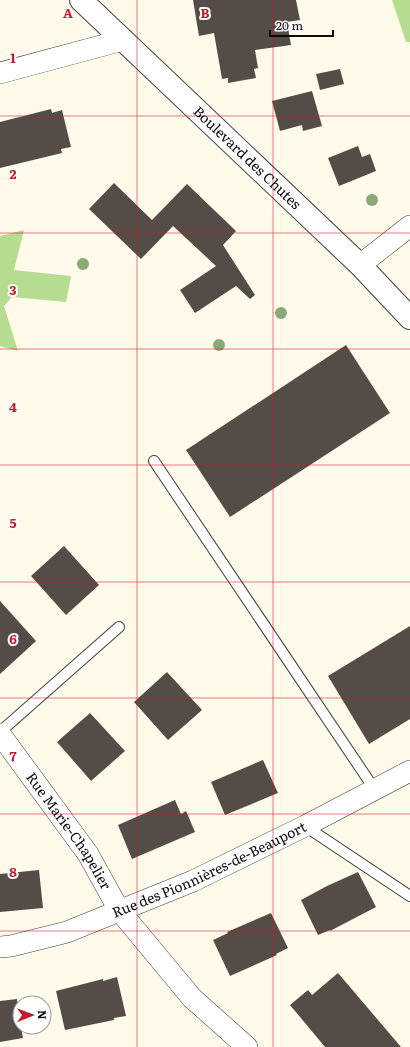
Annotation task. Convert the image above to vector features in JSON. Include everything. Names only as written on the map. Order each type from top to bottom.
[{"type":"street","name":"Boulevard des Chutes","points":[[81,0],[360,265],[410,318]]},
{"type":"street","points":[[0,74],[124,40]]},
{"type":"street","points":[[360,265],[410,226]]},
{"type":"street","name":"Rue Marie-Chapelier","points":[[0,733],[88,854],[119,910],[192,998],[247,1047]]},
{"type":"street","name":"Rue des Pionnières-de-Beauport","points":[[0,947],[11,946],[67,932],[193,881],[305,826],[410,771]]},
{"type":"lane","points":[[154,461],[375,790]]},
{"type":"lane","points":[[0,733],[119,627]]},
{"type":"lane","points":[[305,826],[410,896]]},
{"type":"green space","points":[[392,0],[410,0],[410,42],[406,42]]},
{"type":"green space","points":[[24,230],[14,270],[71,276],[66,302],[12,297],[4,306],[18,351],[0,346],[0,236]]},
{"type":"building","points":[[193,0],[296,0],[300,20],[287,22],[291,45],[255,50],[258,68],[254,69],[256,78],[228,83],[228,78],[222,79],[214,33],[199,36]]},
{"type":"building","points":[[340,69],[344,84],[320,90],[316,74]]},
{"type":"building","points":[[312,91],[322,126],[303,131],[302,125],[280,131],[272,101]]},
{"type":"building","points":[[51,109],[52,113],[62,110],[71,147],[61,149],[62,153],[0,168],[0,122]]},
{"type":"building","points":[[358,146],[362,157],[370,154],[376,171],[339,186],[328,158]]},
{"type":"building","points":[[114,183],[152,220],[187,184],[236,231],[223,245],[255,295],[250,299],[236,286],[195,313],[180,290],[216,266],[173,226],[141,259],[89,209]]},
{"type":"building","points":[[346,345],[390,413],[230,517],[186,450]]},
{"type":"building","points":[[64,546],[99,585],[66,615],[31,576]]},
{"type":"building","points":[[0,601],[36,641],[0,674]]},
{"type":"building","points":[[410,626],[410,719],[369,744],[328,676]]},
{"type":"building","points":[[167,672],[202,710],[168,740],[134,702]]},
{"type":"building","points":[[90,713],[125,751],[91,781],[57,742]]},
{"type":"building","points":[[263,760],[278,793],[225,815],[211,782]]},
{"type":"building","points":[[175,800],[181,814],[186,811],[195,832],[132,859],[118,825]]},
{"type":"building","points":[[39,870],[43,908],[0,912],[0,874]]},
{"type":"building","points":[[358,872],[376,907],[330,931],[318,935],[301,900]]},
{"type":"building","points":[[271,913],[288,948],[276,954],[277,955],[230,976],[213,940],[228,933],[227,932]]},
{"type":"building","points":[[338,973],[401,1047],[325,1047],[290,1005],[308,990],[312,995]]},
{"type":"building","points":[[117,977],[126,1016],[114,1018],[114,1020],[65,1030],[56,991]]},
{"type":"building","points":[[12,1000],[12,1035],[22,1035],[23,1038],[0,1042],[0,1001]]}]
